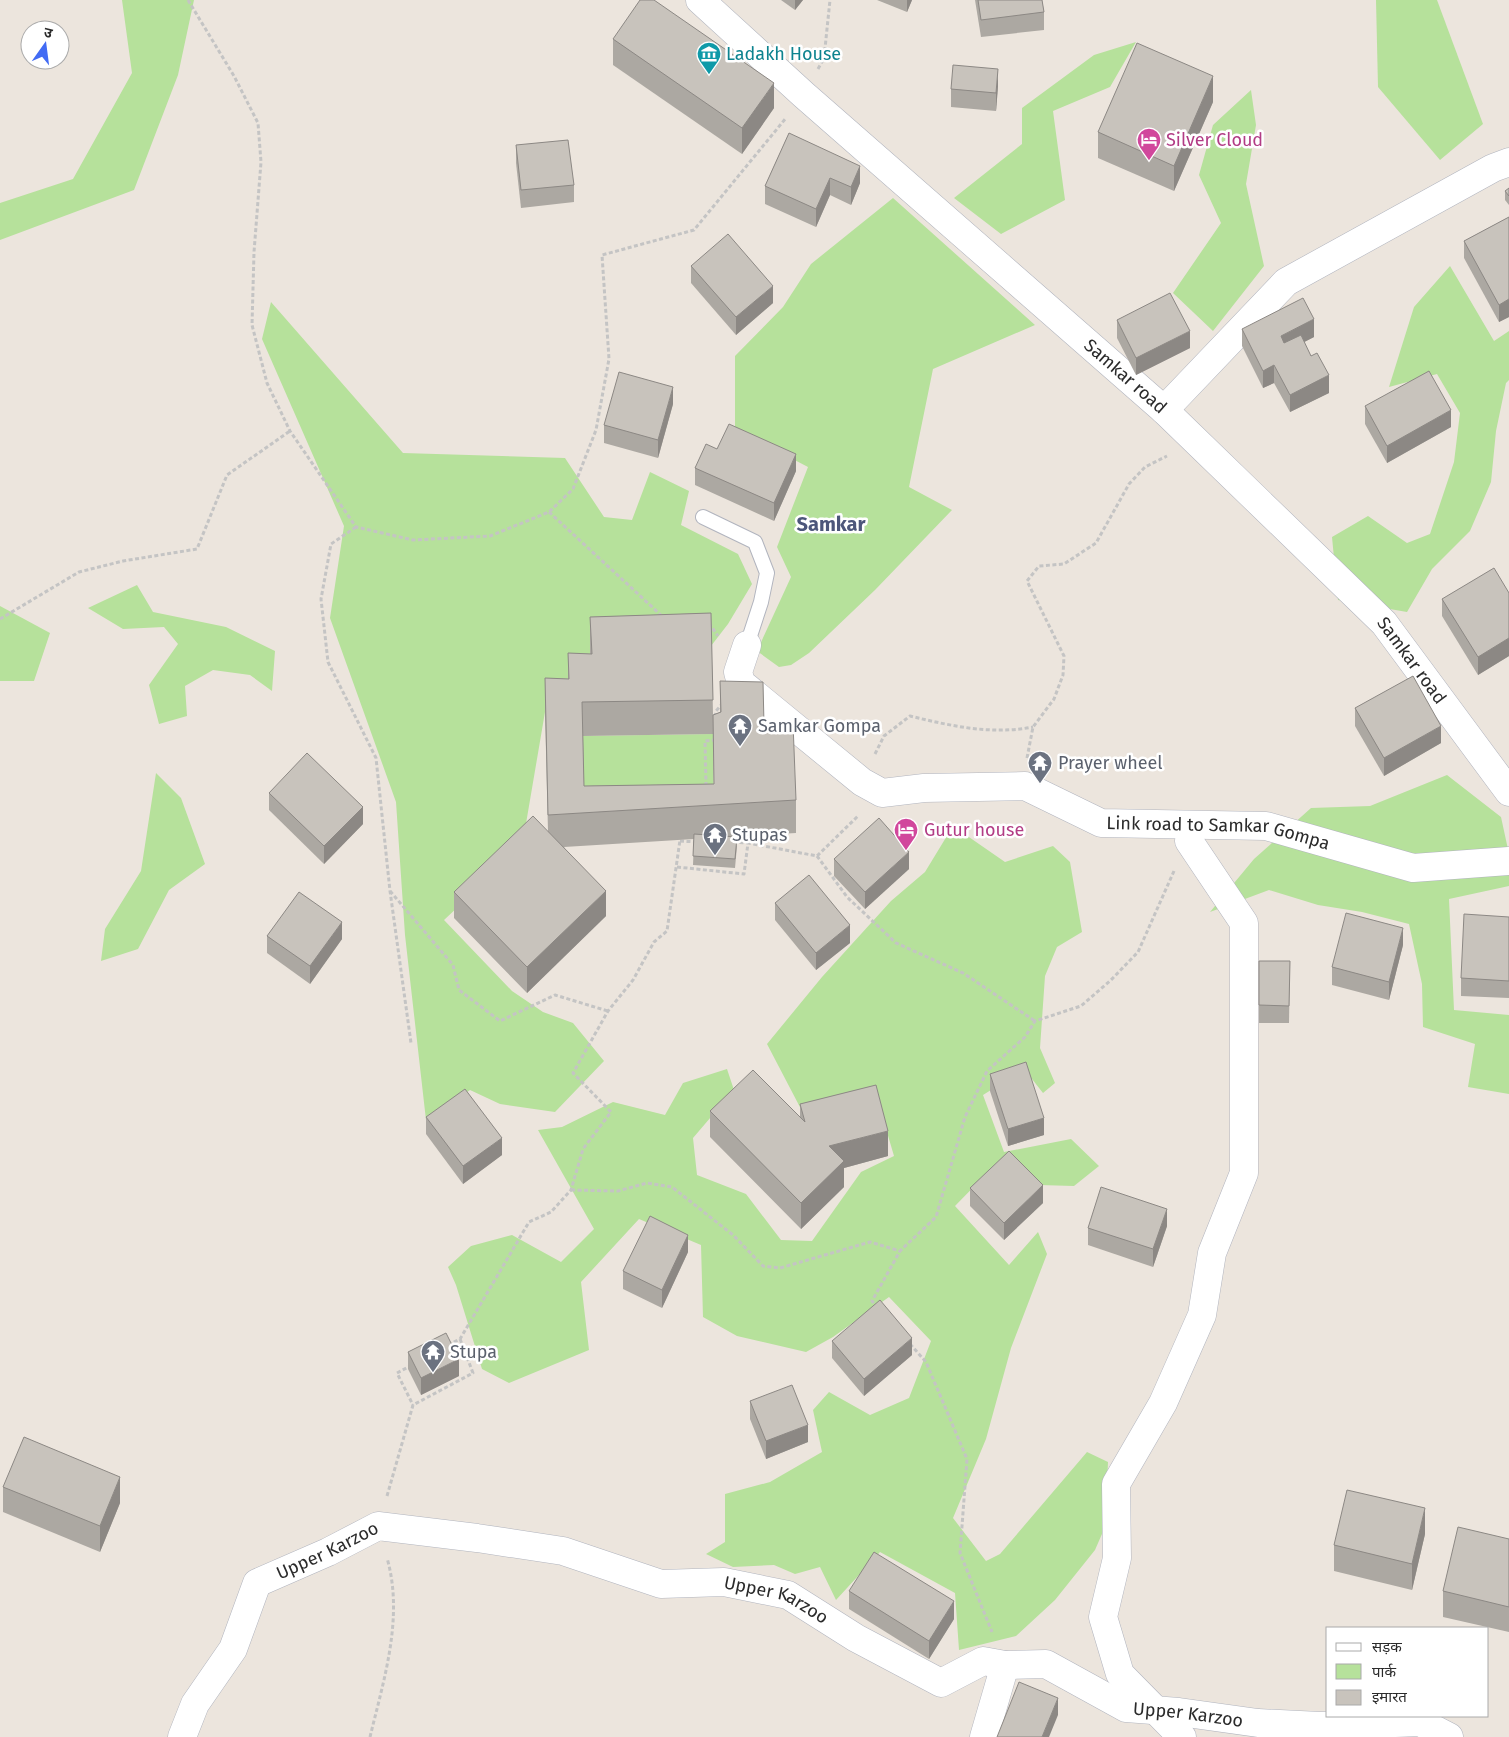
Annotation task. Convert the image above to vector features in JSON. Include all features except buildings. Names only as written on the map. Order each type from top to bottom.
[{"type":"street","name":"Samkar road","points":[[700,0],[804,96],[1164,410],[1384,623],[1509,792]]},
{"type":"street","points":[[1164,410],[1286,282],[1509,162]]},
{"type":"street","points":[[747,645],[739,677],[872,788]]},
{"type":"street","name":"Link road to Samkar Gompa","points":[[872,788],[1025,786],[1101,823],[1266,826],[1412,868],[1509,861]]},
{"type":"street","points":[[1182,1737],[1120,1674],[1103,1617],[1117,1558],[1116,1484],[1163,1403],[1202,1315],[1212,1253],[1244,1173],[1244,923],[1189,842]]},
{"type":"street","name":"Upper Karzoo","points":[[182,1737],[195,1704],[233,1649],[256,1583],[328,1552],[378,1526],[563,1551],[660,1584],[724,1582],[788,1595],[856,1638],[941,1683],[983,1661],[1005,1665],[1046,1664],[1126,1708],[1157,1710],[1258,1723],[1311,1726],[1420,1722],[1449,1737]]},
{"type":"street","points":[[984,1737],[1005,1665]]},
{"type":"lane","points":[[703,517],[754,542],[767,572],[761,602],[747,645]]},
{"type":"path","points":[[188,0],[234,76],[258,124],[261,162],[254,252],[252,326],[267,383],[290,431],[356,527],[413,540],[490,536],[549,512],[573,489],[596,430],[609,359],[602,255],[694,230],[804,96],[824,58],[830,0]]},
{"type":"path","points":[[0,619],[80,572],[123,561],[197,549],[227,476],[290,431]]},
{"type":"path","points":[[1025,786],[1033,727],[1054,700],[1064,675],[1064,656],[1027,581],[1039,566],[1064,564],[1096,543],[1130,484],[1145,467],[1166,456],[1189,460],[1197,458],[1201,446]]},
{"type":"path","points":[[549,512],[664,618]]},
{"type":"path","points":[[356,527],[331,544],[321,599],[328,662],[376,758],[390,891],[411,1043]]},
{"type":"path","points":[[706,622],[713,626],[739,677],[716,710],[716,723]]},
{"type":"path","points":[[817,856],[872,788],[884,736],[910,716],[978,729],[1011,731],[1033,727]]},
{"type":"path","points":[[707,794],[705,741],[717,740],[716,732]]},
{"type":"path","points":[[444,1347],[460,1339],[529,1222],[551,1212],[571,1190],[583,1149],[611,1112],[572,1073],[608,1011],[633,980],[654,942],[667,931],[680,841],[699,842]]},
{"type":"path","points":[[728,842],[748,843],[817,856],[847,898],[896,943],[963,974],[1035,1021]]},
{"type":"path","points":[[884,1314],[872,1301],[900,1250],[936,1217],[965,1117],[987,1072],[1025,1037],[1035,1021],[1081,1006],[1111,980],[1138,952],[1189,842]]},
{"type":"path","points":[[677,867],[744,874],[748,843]]},
{"type":"path","points":[[390,891],[453,965],[459,990],[500,1021],[555,995],[608,1011]]},
{"type":"path","points":[[571,1190],[618,1192],[647,1183],[672,1187],[733,1235],[763,1266],[780,1268],[870,1242],[900,1250]]},
{"type":"path","points":[[413,1405],[473,1373],[460,1339]]},
{"type":"path","points":[[908,1342],[926,1362],[967,1459],[960,1553],[1005,1665]]},
{"type":"path","points":[[370,1737],[387,1663],[395,1605],[389,1563],[378,1526],[413,1405],[397,1373],[421,1360]]},
{"type":"green space","points":[[122,0],[194,0],[178,75],[134,190],[0,240],[0,203],[73,179],[132,73]]},
{"type":"green space","points":[[1376,0],[1437,0],[1483,124],[1440,160],[1378,87]]},
{"type":"green space","points":[[1136,42],[1110,87],[1053,111],[1065,200],[1001,234],[954,198],[1022,144],[1022,108],[1094,55]]},
{"type":"green space","points":[[1251,90],[1256,125],[1246,184],[1264,266],[1213,331],[1173,293],[1221,223],[1199,175],[1213,125]]},
{"type":"green space","points":[[893,198],[1035,325],[933,369],[909,487],[952,510],[875,590],[809,653],[791,665],[779,667],[757,651],[791,577],[777,547],[808,467],[735,429],[735,356],[783,307],[811,264]]},
{"type":"green space","points":[[1450,266],[1494,341],[1509,331],[1509,380],[1506,383],[1496,431],[1491,482],[1470,531],[1432,569],[1407,612],[1338,600],[1332,537],[1368,516],[1407,543],[1430,534],[1454,462],[1460,413],[1437,374],[1389,387],[1414,307]]},
{"type":"green space","points":[[271,302],[403,453],[565,458],[604,517],[632,520],[650,472],[689,491],[681,525],[738,554],[752,584],[728,624],[711,646],[592,687],[545,712],[522,847],[444,920],[512,991],[543,1012],[573,1023],[604,1061],[555,1112],[500,1104],[470,1090],[426,1120],[405,935],[396,802],[330,618],[344,526],[262,339]]},
{"type":"green space","points":[[137,585],[153,612],[226,627],[275,651],[272,691],[250,675],[213,670],[185,686],[187,716],[159,724],[149,685],[178,644],[164,627],[123,629],[88,608]]},
{"type":"green space","points":[[0,606],[50,633],[34,681],[0,681]]},
{"type":"green space","points":[[713,734],[714,817],[584,819],[582,736]]},
{"type":"green space","points":[[156,773],[181,798],[205,864],[169,890],[138,949],[101,961],[105,929],[141,871]]},
{"type":"green space","points":[[1447,775],[1501,817],[1509,854],[1509,886],[1449,899],[1454,1010],[1509,1015],[1509,1094],[1468,1087],[1475,1044],[1423,1027],[1422,984],[1409,924],[1362,912],[1318,905],[1269,890],[1210,912],[1254,859],[1311,808],[1370,806]]},
{"type":"green space","points":[[953,826],[1005,862],[1053,846],[1070,862],[1082,932],[1057,947],[1045,976],[1040,1048],[1055,1083],[1043,1093],[1032,1079],[1018,1073],[983,1095],[1004,1152],[1071,1139],[1099,1166],[1074,1186],[1039,1185],[996,1164],[955,1206],[1009,1265],[1038,1232],[1047,1254],[1011,1348],[986,1439],[953,1518],[986,1561],[1000,1554],[1087,1452],[1108,1462],[1105,1527],[1095,1550],[1055,1600],[1016,1636],[959,1650],[955,1593],[880,1552],[836,1600],[820,1567],[795,1574],[774,1565],[733,1567],[706,1554],[725,1542],[725,1494],[770,1482],[822,1452],[813,1410],[829,1392],[870,1415],[909,1398],[931,1341],[889,1297],[833,1337],[806,1352],[737,1336],[703,1317],[701,1245],[639,1219],[581,1282],[589,1350],[509,1383],[482,1369],[456,1285],[448,1267],[471,1246],[512,1235],[561,1262],[594,1229],[538,1130],[562,1127],[613,1102],[665,1115],[683,1083],[727,1069],[734,1090],[693,1138],[697,1175],[746,1194],[781,1240],[812,1241],[861,1172],[894,1156],[879,1105],[802,1111],[767,1044],[822,977],[891,901],[925,872]]},
{"type":"place","name":"Ladakh House","points":[[709,75]]},
{"type":"place","name":"Silver Cloud","points":[[1149,161]]},
{"type":"place","name":"Samkar Gompa","points":[[740,747]]},
{"type":"place","name":"Prayer wheel","points":[[1040,784]]},
{"type":"place","name":"Gutur house","points":[[906,851]]},
{"type":"place","name":"Stupas","points":[[715,856]]},
{"type":"place","name":"Stupa","points":[[433,1373]]},
{"type":"district","name":"Samkar","points":[[831,524]]}]
